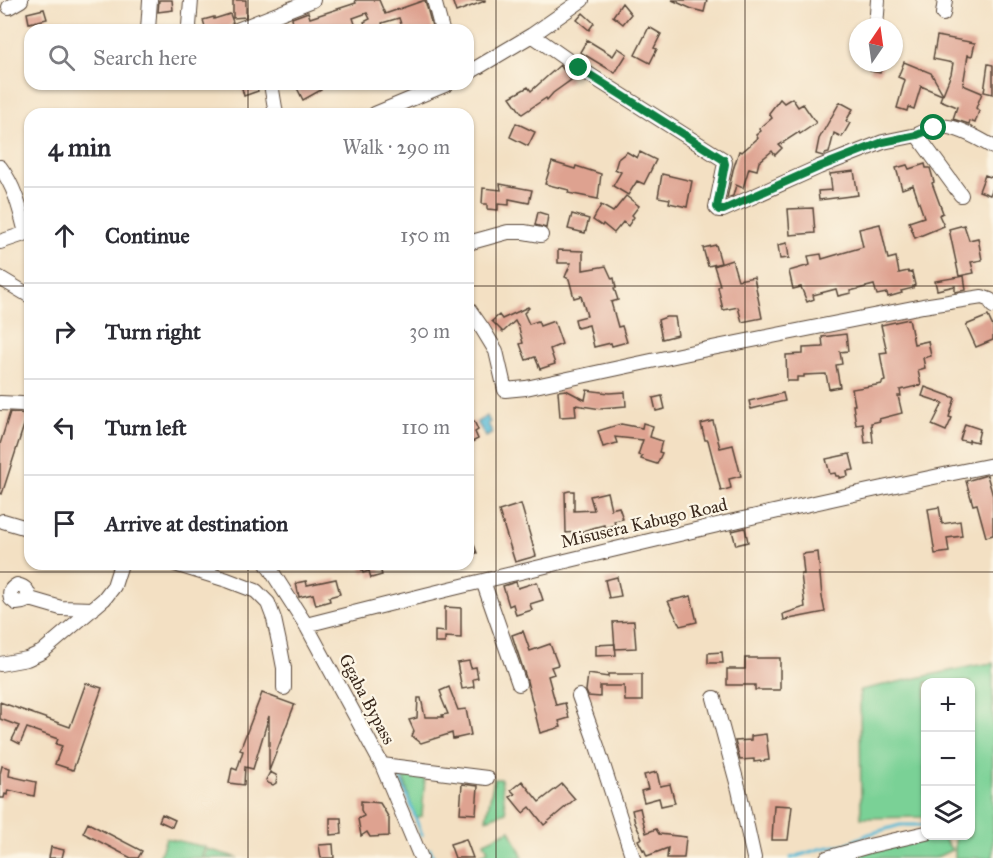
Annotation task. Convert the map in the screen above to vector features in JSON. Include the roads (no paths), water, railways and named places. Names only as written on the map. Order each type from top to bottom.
[{"type":"street","points":[[148,24],[150,0]]},
{"type":"street","points":[[189,24],[191,0]]},
{"type":"street","points":[[252,24],[313,0]]},
{"type":"street","points":[[434,0],[440,24]]},
{"type":"street","points":[[877,18],[878,0]]},
{"type":"street","points":[[943,14],[945,0]]},
{"type":"street","points":[[474,69],[532,34],[579,1]]},
{"type":"street","points":[[532,34],[579,68],[724,160],[717,207],[719,210],[883,142],[917,135],[934,128],[944,126],[956,129],[993,147]]},
{"type":"street","points":[[272,90],[275,108]]},
{"type":"street","points":[[389,108],[433,90]]},
{"type":"street","points":[[917,135],[961,195]]},
{"type":"street","points":[[0,167],[12,186],[24,219]]},
{"type":"street","points":[[474,241],[508,232],[540,235]]},
{"type":"street","points":[[0,242],[24,233]]},
{"type":"street","points":[[0,278],[24,292]]},
{"type":"street","points":[[474,317],[496,351],[505,390],[526,388],[923,306],[982,297],[990,300],[993,306]]},
{"type":"street","points":[[0,403],[24,405]]},
{"type":"street","name":"Misusera Kabugo Road","points":[[306,625],[719,524],[993,465]]},
{"type":"street","points":[[3,521],[24,527]]},
{"type":"street","points":[[0,664],[27,659],[42,652],[104,599],[114,586],[119,570]]},
{"type":"street","points":[[194,570],[256,591],[268,603],[274,619],[284,668],[284,688]]},
{"type":"street","name":"Ggaba Bypass","points":[[271,570],[306,625],[382,765],[421,858]]},
{"type":"street","points":[[483,581],[519,684]]},
{"type":"street","points":[[30,599],[61,608],[93,609]]},
{"type":"street","points":[[61,608],[70,627]]},
{"type":"street","points":[[579,696],[633,858]]},
{"type":"street","points":[[714,698],[737,780],[754,858]]},
{"type":"street","points":[[382,765],[487,778]]},
{"type":"street","points":[[826,858],[921,834]]},
{"type":"water","points":[[487,416],[493,433],[486,437],[477,422]]},
{"type":"waterway","points":[[398,772],[422,835]]},
{"type":"waterway","points":[[791,858],[819,849],[846,844],[900,825],[921,825]]},
{"type":"waterway","points":[[430,849],[434,858]]}]
